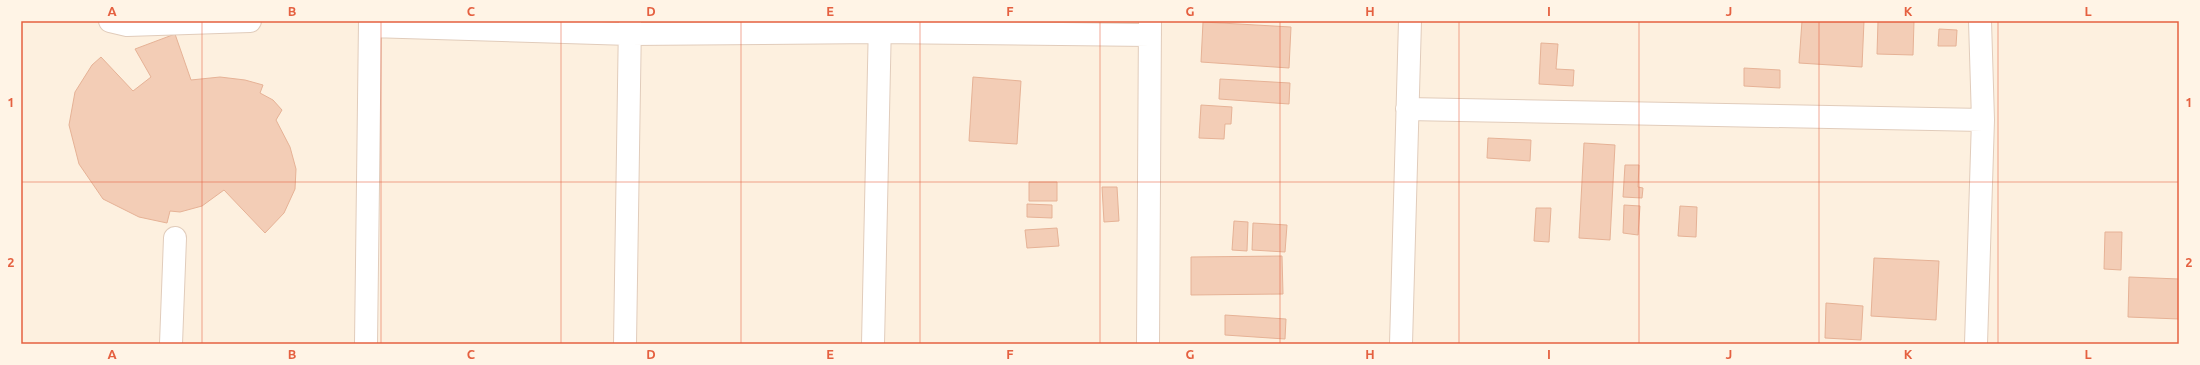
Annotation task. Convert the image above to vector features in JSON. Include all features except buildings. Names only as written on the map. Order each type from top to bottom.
[{"type":"street","points":[[110,21],[128,25],[250,21]]},
{"type":"street","points":[[1401,344],[1410,21]]},
{"type":"street","points":[[1976,344],[1983,120],[1980,21]]},
{"type":"street","points":[[366,344],[370,23],[630,28],[880,26],[1150,28],[1148,344]]},
{"type":"street","points":[[873,344],[880,26]]},
{"type":"street","points":[[625,344],[630,28]]},
{"type":"street","points":[[1407,109],[1983,120]]},
{"type":"street","points":[[171,344],[175,238]]}]
